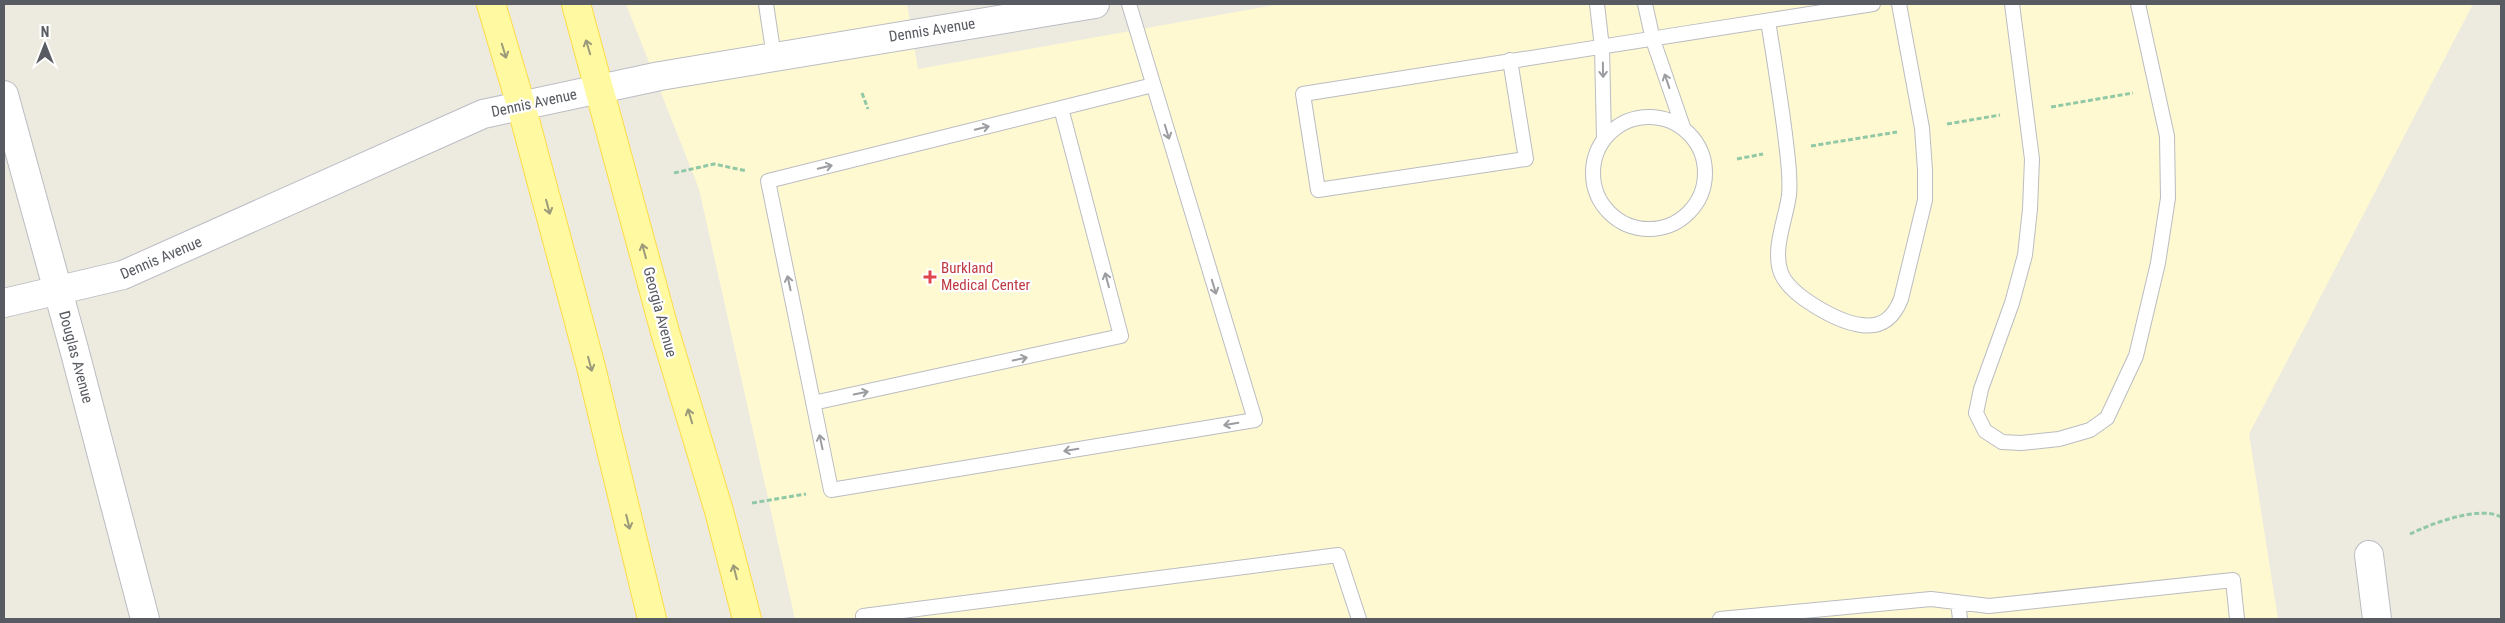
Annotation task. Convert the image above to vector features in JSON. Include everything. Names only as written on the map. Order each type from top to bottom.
[{"type":"main road","points":[[491,4],[521,105],[591,367],[652,619]]},
{"type":"main road","name":"Georgia Avenue","points":[[576,4],[601,89],[665,332],[719,511],[747,619]]},
{"type":"street","name":"Dennis Avenue","points":[[4,303],[58,292],[123,275],[483,114],[774,56],[1094,4]]},
{"type":"street","name":"Douglas Avenue","points":[[4,95],[145,619]]},
{"type":"street","points":[[2369,555],[2377,619]]},
{"type":"lane","points":[[766,4],[774,56]]},
{"type":"lane","points":[[1129,4],[1255,420],[831,490],[768,182],[1153,85]]},
{"type":"lane","points":[[1597,4],[1602,48],[1604,139],[1594,163],[1595,189],[1603,205],[1615,217],[1631,226],[1648,229],[1666,226],[1682,218],[1694,206],[1703,191],[1705,173],[1703,156],[1695,140],[1683,128],[1667,119],[1633,119],[1617,127],[1604,139]]},
{"type":"lane","points":[[1645,4],[1653,40],[1683,128]]},
{"type":"lane","points":[[1510,60],[1526,159],[1318,190],[1303,94],[1510,60],[1602,48],[1873,4]]},
{"type":"lane","points":[[1768,21],[1780,98],[1789,184],[1784,227],[1777,259],[1780,272],[1785,281],[1805,300],[1849,322],[1874,326],[1895,314],[1901,299],[1925,200],[1922,128],[1899,4]]},
{"type":"lane","points":[[2012,4],[2032,159],[2030,209],[2025,255],[2012,304],[1981,388],[1976,413],[1985,431],[2002,442],[2021,443],[2059,439],[2090,430],[2107,418],[2136,356],[2158,263],[2168,198],[2167,136],[2138,4]]},
{"type":"lane","points":[[813,403],[1122,336],[1061,108]]},
{"type":"lane","points":[[864,619],[863,616],[943,605],[1338,555],[1359,619]]},
{"type":"lane","points":[[1720,619],[1931,599],[1989,606],[2233,580],[2237,619]]},
{"type":"lane","points":[[1958,602],[1960,619]]},
{"type":"path","points":[[862,93],[868,109]]},
{"type":"path","points":[[674,173],[714,164],[748,171],[768,182]]},
{"type":"path","points":[[752,503],[831,490]]},
{"type":"path","points":[[2410,534],[2432,524],[2465,516],[2495,514],[2501,517]]},
{"type":"shaded area","points":[[626,4],[907,4],[918,69],[1281,4],[2473,4],[2249,434],[2278,619],[795,619],[699,189]]},
{"type":"place","name":"Burkland Medical Center","points":[[930,277]]}]
